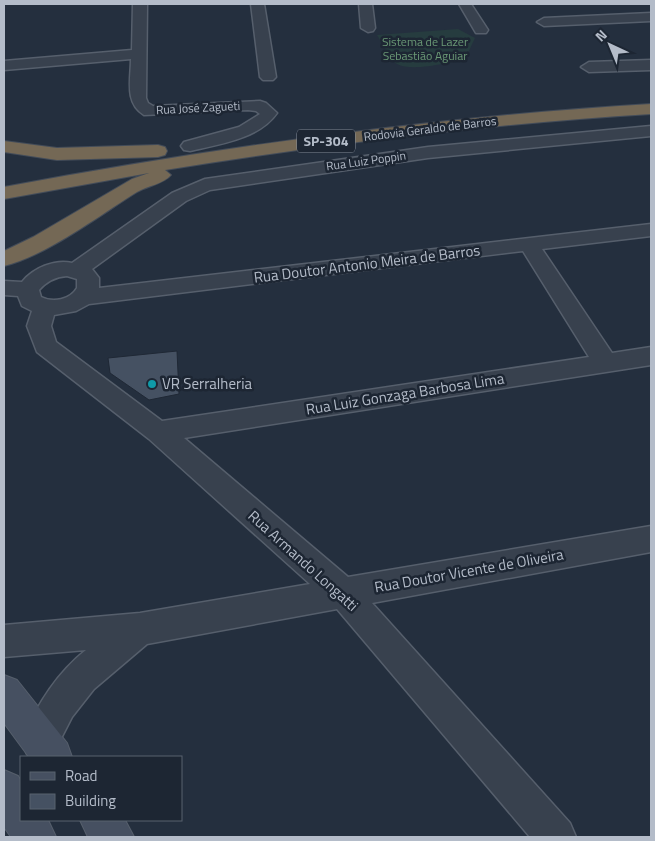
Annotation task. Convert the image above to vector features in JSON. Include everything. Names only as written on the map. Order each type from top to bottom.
[{"type":"highway","name":"Rodovia Geraldo de Barros","points":[[4,179],[190,146],[495,107],[651,98]]},
{"type":"highway","name":"Rodovia Geraldo de Barros","points":[[4,194],[259,150],[529,117],[651,109]]},
{"type":"highway","points":[[4,259],[41,242],[139,183],[155,177],[382,134]]},
{"type":"highway","points":[[4,147],[57,154],[158,151]]},
{"type":"main road","points":[[4,693],[47,749]]},
{"type":"main road","points":[[4,790],[20,815]]},
{"type":"main road","points":[[24,821],[35,837]]},
{"type":"main road","points":[[101,821],[113,837]]},
{"type":"street","name":"Rua José Zagueti","points":[[140,4],[139,104],[150,110],[248,105],[260,106],[269,113],[260,123],[249,128],[190,146]]},
{"type":"street","points":[[258,4],[268,77]]},
{"type":"street","points":[[365,4],[368,28]]},
{"type":"street","points":[[465,4],[480,30]]},
{"type":"street","points":[[544,22],[651,17]]},
{"type":"street","points":[[4,66],[138,54]]},
{"type":"street","points":[[589,67],[651,65]]},
{"type":"street","name":"Rua Luiz Poppin","points":[[76,270],[179,197],[205,185],[383,158],[511,143],[651,131]]},
{"type":"street","name":"Rua Doutor Antonio Meira de Barros","points":[[82,297],[651,230]]},
{"type":"street","points":[[529,244],[606,363]]},
{"type":"street","points":[[4,288],[36,299],[65,307],[82,297],[90,284],[84,274],[76,270],[47,272],[39,277],[36,299]]},
{"type":"street","name":"Rua Armando Longatti","points":[[36,299],[39,326],[45,346],[158,432],[343,594],[556,837]]},
{"type":"street","name":"Rua Luiz Gonzaga Barbosa Lima","points":[[158,432],[651,356]]},
{"type":"street","name":"Rua Doutor Vicente de Oliveira","points":[[4,641],[140,629],[651,540]]},
{"type":"street","name":"Rua Doutor Vicente de Oliveira","points":[[47,749],[59,704],[73,685],[87,669],[140,629]]},
{"type":"green space","name":"Sistema de Lazer Sebastião Aguiar","points":[[458,29],[475,38],[466,57],[442,64],[421,67],[397,64],[388,55],[377,35]]},
{"type":"building","name":"VR Serralheria","points":[[177,351],[179,394],[149,400],[110,373],[108,358]]},
{"type":"place","name":"VR Serralheria","points":[[152,384]]}]
